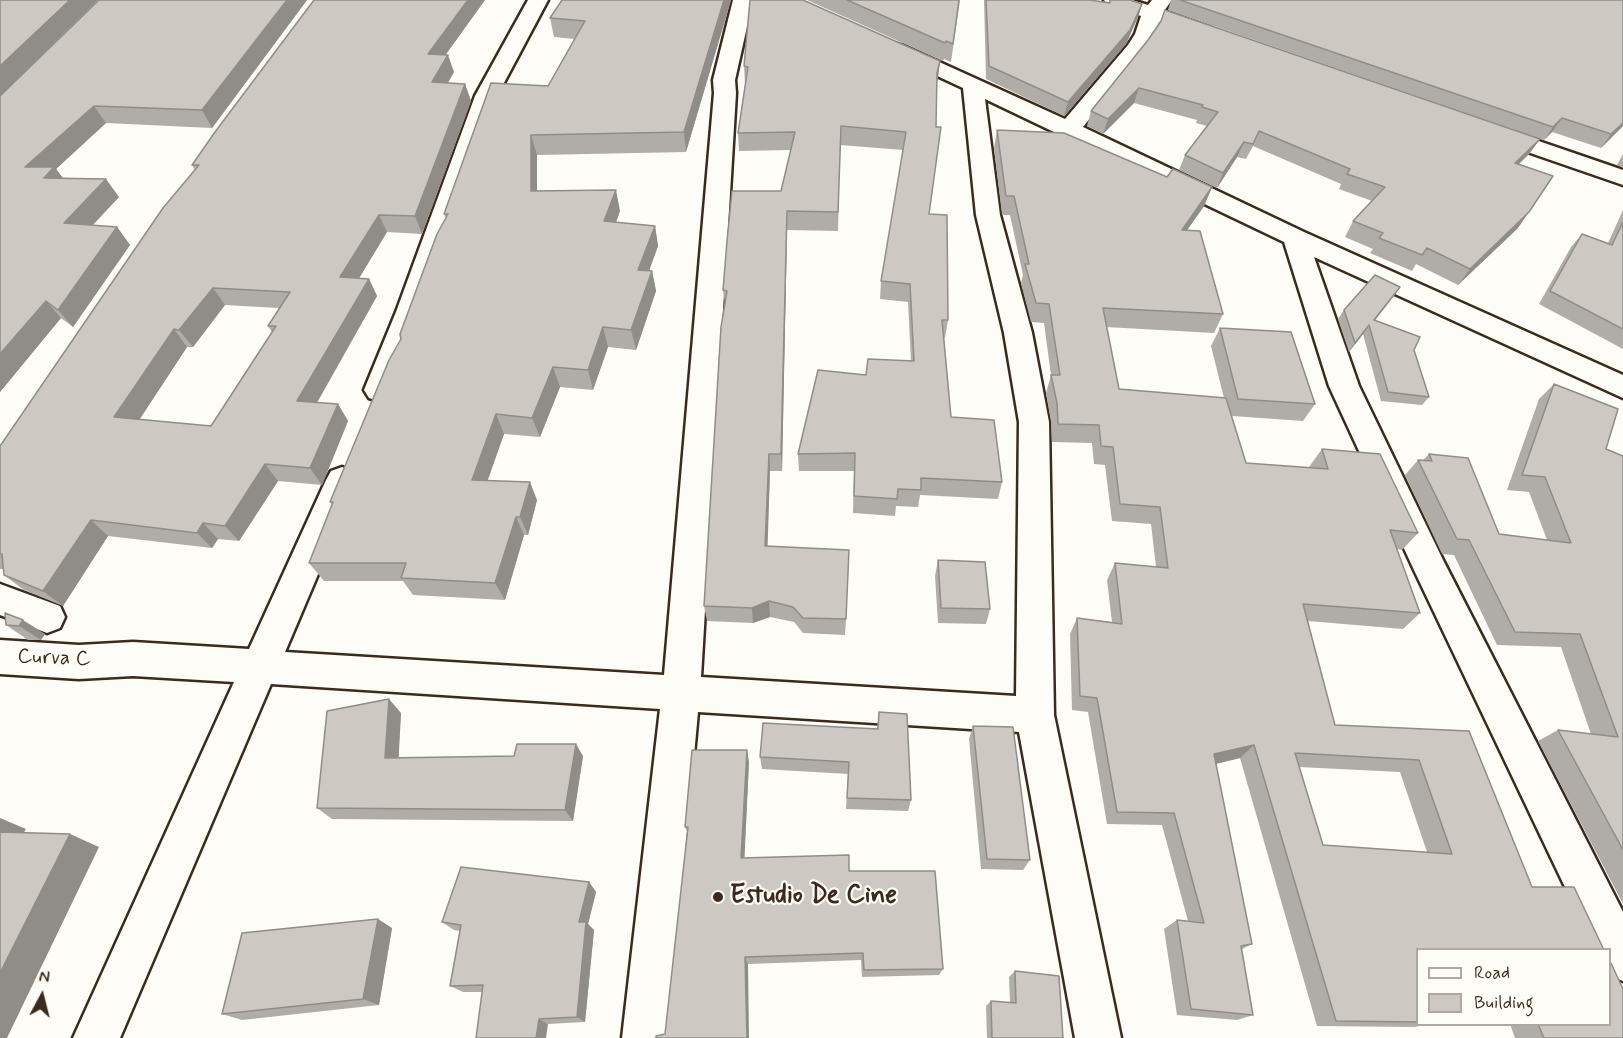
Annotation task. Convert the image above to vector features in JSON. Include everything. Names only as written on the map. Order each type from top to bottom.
[{"type":"street","points":[[370,411],[408,318],[486,96],[538,0]]},
{"type":"street","points":[[645,1038],[681,694],[725,93],[724,80],[744,0]]},
{"type":"street","points":[[1114,0],[1157,7],[1219,37]]},
{"type":"street","points":[[1069,129],[1135,49],[1157,7]]},
{"type":"street","points":[[880,42],[1069,129],[1295,238],[1623,387]]},
{"type":"street","points":[[973,85],[988,215],[1018,333],[1034,422],[1035,715],[1098,1038]]},
{"type":"street","points":[[1477,127],[1623,178]]},
{"type":"street","points":[[1295,238],[1344,386],[1431,570],[1623,959]]},
{"type":"street","points":[[96,1038],[353,455]]},
{"type":"street","points":[[0,599],[47,617]]},
{"type":"street","name":"Curva C","points":[[0,657],[109,661],[133,659],[1035,715]]},
{"type":"building","points":[[0,0],[70,0],[0,66]]},
{"type":"building","points":[[99,0],[287,0],[202,110],[94,106],[25,167],[54,167],[44,178],[106,179],[64,223],[117,227],[58,310],[46,301],[0,354],[0,96]]},
{"type":"building","points":[[314,0],[468,0],[428,54],[448,55],[432,82],[465,84],[415,216],[379,215],[340,277],[369,279],[297,401],[338,404],[310,468],[265,464],[225,526],[203,523],[197,533],[91,520],[43,591],[4,575],[2,554],[0,554],[0,446],[163,208],[199,165],[192,165]],"holes":[[[213,288],[290,292],[268,326],[276,326],[211,426],[114,417],[174,329],[179,330]]]},
{"type":"building","points":[[562,0],[724,0],[684,132],[531,135],[531,191],[616,190],[604,221],[655,226],[638,270],[652,271],[631,330],[603,327],[588,370],[553,367],[532,418],[496,414],[472,480],[530,482],[520,517],[516,517],[495,583],[401,578],[406,563],[309,563],[333,502],[330,502],[389,360],[401,339],[400,334],[437,234],[448,214],[444,214],[491,83],[548,86],[585,21],[550,18]]},
{"type":"building","points":[[750,0],[803,0],[940,61],[937,73],[936,127],[941,127],[929,214],[947,215],[948,320],[942,320],[951,417],[994,420],[1002,482],[921,478],[921,490],[898,489],[897,499],[854,496],[855,453],[798,454],[818,370],[866,375],[868,359],[914,361],[910,284],[881,281],[906,132],[841,126],[838,212],[787,211],[781,454],[769,454],[765,546],[849,550],[846,619],[803,618],[793,607],[769,601],[752,608],[704,606],[721,327],[727,291],[723,290],[732,191],[781,191],[795,132],[738,133],[748,67],[744,66]]},
{"type":"building","points":[[847,0],[959,0],[953,44],[946,41],[945,43]]},
{"type":"building","points":[[986,0],[1090,0],[1110,3],[1110,0],[1130,0],[1142,4],[1130,30],[1068,102],[989,66]]},
{"type":"building","points":[[1180,0],[1623,0],[1623,123],[1611,134],[1562,118],[1553,127]]},
{"type":"building","points":[[1165,10],[1540,139],[1515,163],[1553,176],[1529,212],[1470,269],[1427,248],[1422,255],[1379,238],[1383,233],[1353,221],[1385,187],[1347,174],[1350,169],[1259,131],[1253,144],[1244,142],[1223,173],[1185,155],[1218,112],[1202,107],[1203,105],[1139,88],[1108,119],[1091,111],[1148,40],[1161,21]]},
{"type":"building","points":[[997,130],[1064,133],[1167,177],[1173,169],[1212,187],[1182,230],[1200,231],[1223,314],[1103,308],[1119,389],[1226,398],[1246,463],[1328,469],[1322,449],[1380,454],[1418,533],[1390,530],[1420,613],[1303,604],[1335,725],[1469,731],[1532,887],[1574,887],[1603,948],[1416,948],[1416,1022],[1336,1021],[1254,745],[1214,754],[1252,944],[1241,946],[1253,1015],[1191,1009],[1177,920],[1204,923],[1174,813],[1117,812],[1097,698],[1080,696],[1077,618],[1122,624],[1115,563],[1168,568],[1160,507],[1120,504],[1113,447],[1101,446],[1099,425],[1058,424],[1057,403],[1051,375],[1060,375],[1049,304],[1036,303],[1025,264],[1029,264],[1014,196],[1006,196]],"holes":[[[1295,753],[1419,760],[1452,854],[1323,845]]]},
{"type":"building","points":[[1623,222],[1623,329],[1550,291],[1582,234],[1612,245]]},
{"type":"building","points":[[1375,275],[1400,287],[1374,320],[1420,337],[1414,350],[1429,397],[1388,392],[1369,325],[1355,343],[1344,310]]},
{"type":"building","points":[[1220,328],[1291,332],[1315,404],[1238,399]]},
{"type":"building","points":[[1554,384],[1618,409],[1606,449],[1623,456],[1623,850],[1558,730],[1618,737],[1580,634],[1515,632],[1469,540],[1457,539],[1418,460],[1432,461],[1429,454],[1468,458],[1499,534],[1571,543],[1545,477],[1522,475]]},
{"type":"building","points":[[938,560],[985,562],[990,609],[941,608]]},
{"type":"building","points":[[5,613],[23,620],[19,626],[6,625]]},
{"type":"building","points":[[389,699],[385,758],[514,756],[517,744],[576,744],[565,810],[317,808],[327,711]]},
{"type":"building","points":[[879,712],[907,714],[911,800],[847,798],[849,762],[760,757],[763,723],[878,729]]},
{"type":"building","points":[[973,726],[1013,727],[1030,860],[987,859]]},
{"type":"building","points":[[692,750],[747,750],[741,858],[849,855],[849,871],[935,871],[943,969],[864,970],[863,953],[745,957],[747,1038],[656,1038],[656,1036],[665,1034],[688,827],[685,827]]},
{"type":"building","points":[[0,832],[70,834],[0,973]]},
{"type":"building","points":[[461,867],[589,882],[579,922],[586,922],[577,1017],[539,1019],[536,1038],[476,1038],[483,985],[450,986],[461,925],[442,922]]},
{"type":"building","points":[[378,919],[363,999],[222,1014],[242,933]]},
{"type":"building","points":[[1611,963],[1623,989],[1623,1038],[1544,1038],[1539,1026],[1611,1026]]},
{"type":"building","points":[[1015,971],[1059,976],[1063,1038],[992,1038],[991,1001],[1016,1003]]},
{"type":"place","name":"Estudio De Cine","points":[[718,897]]}]
